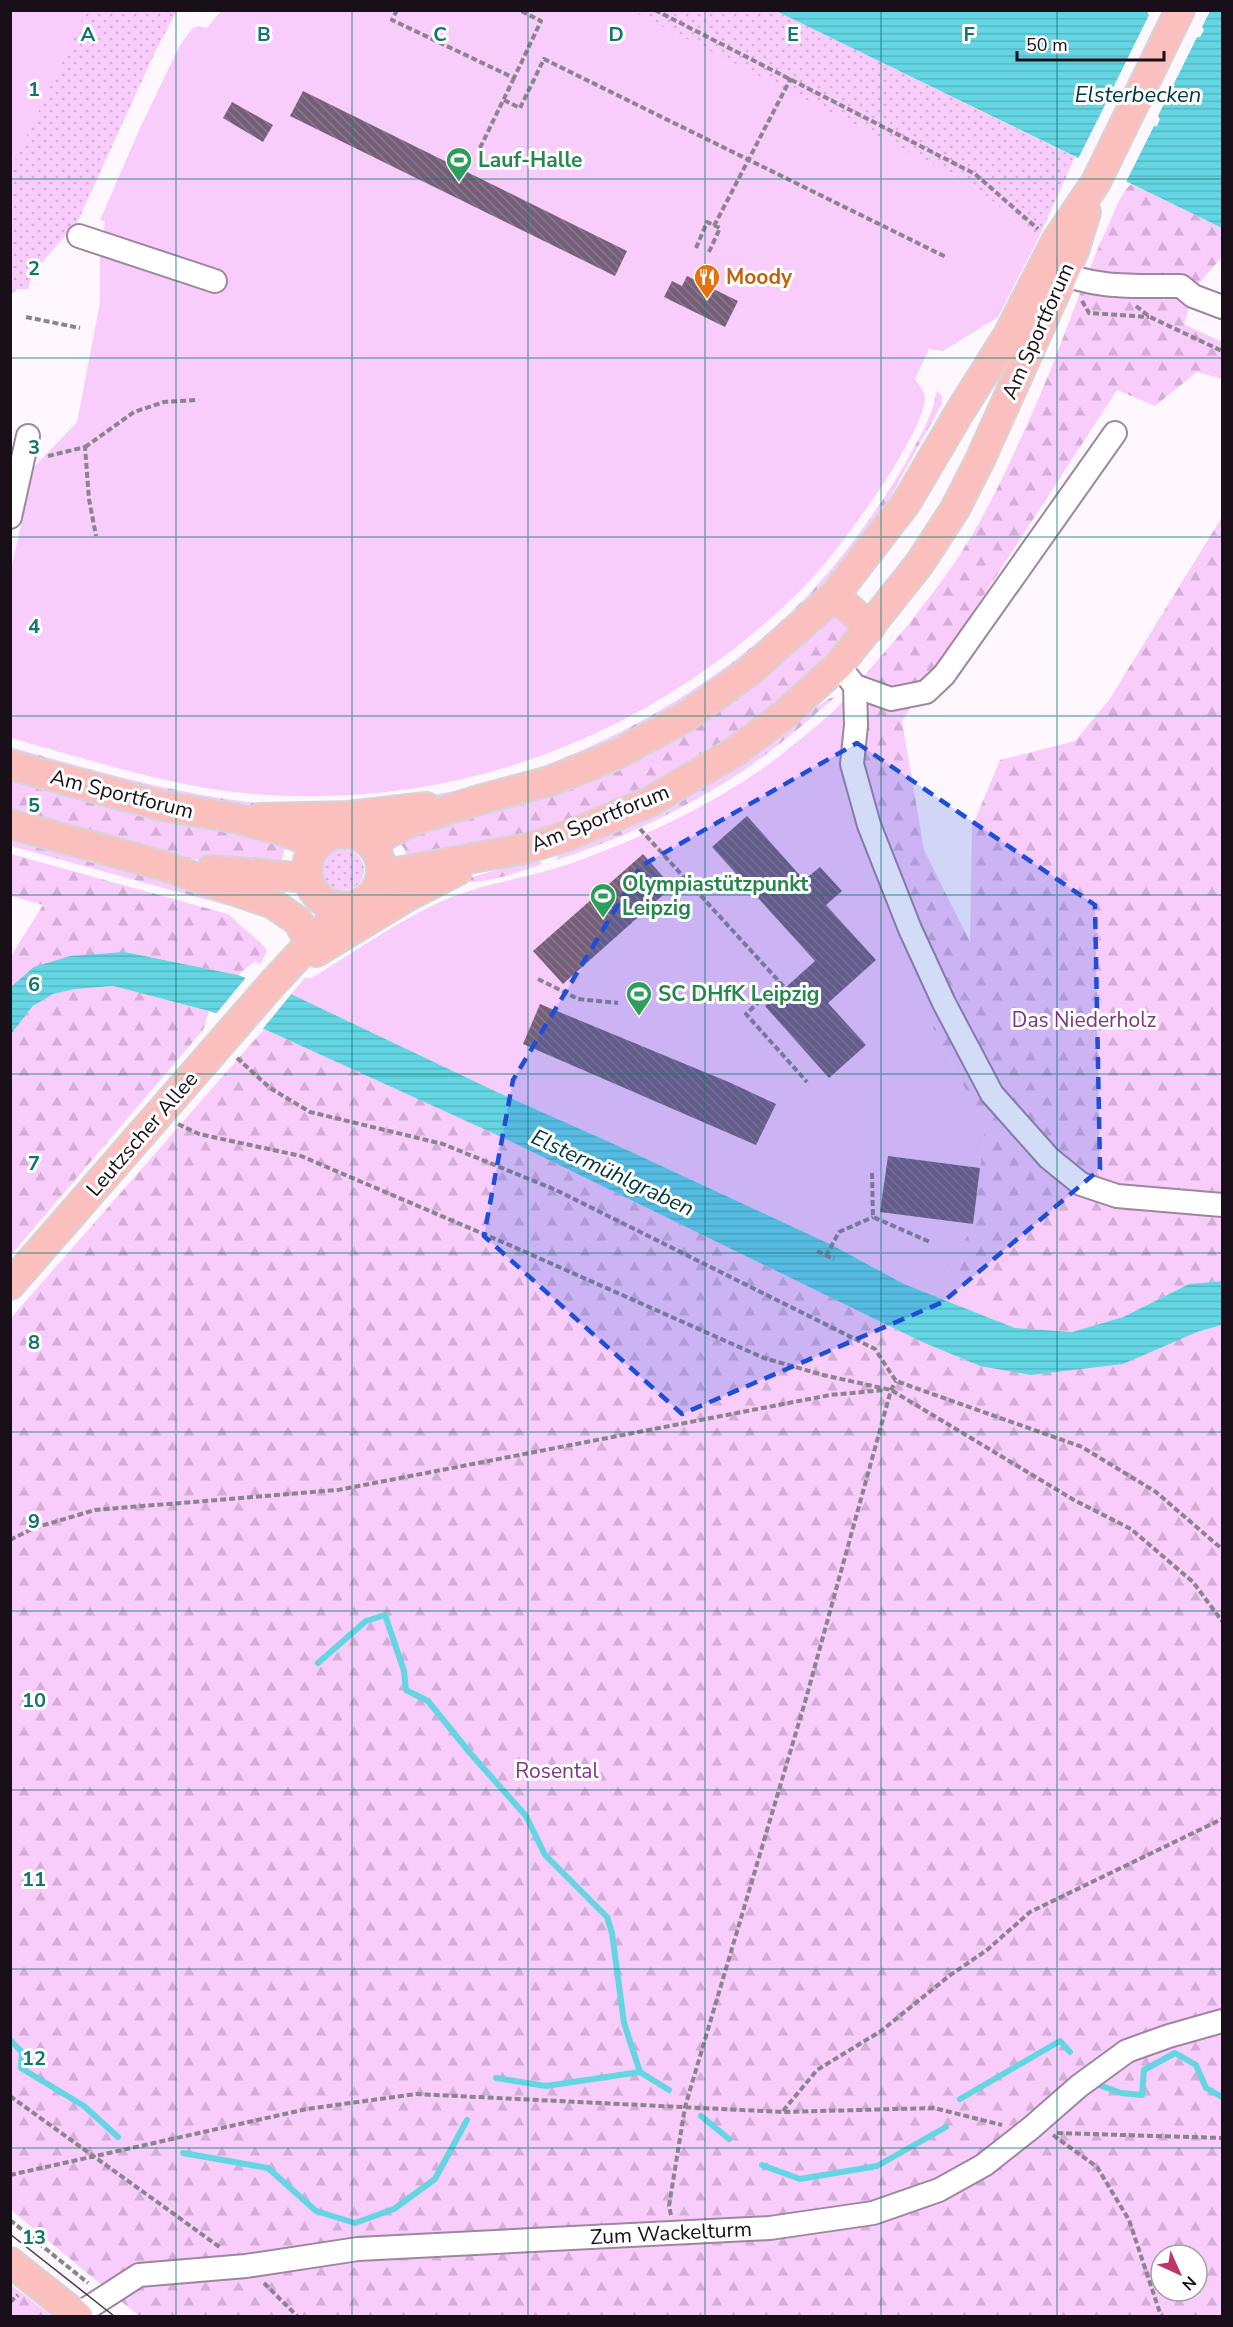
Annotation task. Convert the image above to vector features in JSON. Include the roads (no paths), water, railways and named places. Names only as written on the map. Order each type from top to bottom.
[{"type":"main road","name":"Am Sportforum","points":[[381,875],[528,848],[564,837],[625,812],[659,797],[736,750],[785,714],[847,676],[870,628],[920,563],[955,509],[1008,335],[1060,261],[1180,10]]},
{"type":"main road","name":"Am Sportforum","points":[[370,843],[412,821],[550,781],[616,755],[684,718],[750,671],[835,595],[906,503],[959,413],[988,401]]},
{"type":"main road","points":[[835,595],[870,628]]},
{"type":"main road","name":"Am Sportforum","points":[[10,765],[162,806],[234,818],[280,830],[317,844]]},
{"type":"main road","name":"Am Sportforum","points":[[234,818],[349,816],[482,799]]},
{"type":"main road","points":[[10,824],[161,865],[273,904],[298,921],[303,932]]},
{"type":"main road","points":[[161,865],[324,895],[364,901],[372,894],[381,875],[381,863],[370,843],[361,836],[338,833],[326,837],[317,844],[308,860],[324,895]]},
{"type":"main road","name":"Leutzscher Allee","points":[[273,983],[314,954],[438,879],[458,870],[528,848]]},
{"type":"main road","name":"Leutzscher Allee","points":[[273,983],[324,895]]},
{"type":"main road","name":"Leutzscher Allee","points":[[10,1285],[273,983],[324,895]]},
{"type":"main road","points":[[10,2262],[78,2316]]},
{"type":"lane","points":[[79,236],[215,281]]},
{"type":"lane","points":[[1060,261],[1109,286],[1181,285],[1193,296],[1222,307]]},
{"type":"lane","points":[[847,676],[891,699],[926,692],[938,681],[1115,433]]},
{"type":"lane","points":[[10,517],[21,442]]},
{"type":"lane","points":[[847,676],[856,724],[852,764],[869,825],[910,929],[944,1003],[992,1094],[1049,1158],[1082,1184],[1117,1196],[1222,1205]]},
{"type":"lane","name":"Zum Wackelturm","points":[[78,2316],[139,2275],[246,2266],[358,2249],[770,2228],[873,2213],[939,2190],[984,2164],[1127,2050],[1222,2021]]},
{"type":"water","name":"Elsterbecken","points":[[776,11],[1222,11],[1222,228]]},
{"type":"water","name":"Elstermühlgraben","points":[[125,952],[238,975],[291,994],[497,1092],[832,1245],[904,1284],[1015,1328],[1072,1332],[1123,1317],[1189,1284],[1222,1281],[1222,1325],[1197,1332],[1123,1364],[1031,1375],[980,1366],[922,1342],[510,1141],[264,1029],[209,1011],[113,986],[75,989],[53,994],[33,1006],[11,1034],[11,987],[34,967],[70,956]]},
{"type":"waterway","points":[[318,1663],[366,1621],[385,1615],[404,1671],[406,1690],[428,1701],[526,1816],[545,1855],[607,1917],[612,1933],[624,2023],[640,2072]]},
{"type":"waterway","points":[[10,2040],[22,2052],[21,2068],[84,2106],[118,2137]]},
{"type":"waterway","points":[[960,2099],[1060,2041],[1070,2052]]},
{"type":"waterway","points":[[1099,2085],[1121,2093],[1142,2095],[1144,2070],[1175,2053],[1196,2065],[1206,2088],[1222,2097]]},
{"type":"waterway","points":[[496,2078],[546,2086],[640,2072],[669,2090]]},
{"type":"waterway","points":[[701,2116],[729,2139]]},
{"type":"waterway","points":[[183,2153],[268,2168],[316,2211],[355,2223],[394,2209],[435,2179],[467,2120]]},
{"type":"waterway","points":[[762,2165],[800,2179],[877,2166],[946,2127]]},
{"type":"tram line","points":[[10,2234],[114,2316]]},
{"type":"place","name":"Lauf-Halle","points":[[459,183]]},
{"type":"place","name":"Moody","points":[[707,300]]},
{"type":"place","name":"Olympiastützpunkt Leipzig","points":[[603,919]]},
{"type":"place","name":"SC DHfK Leipzig","points":[[639,1017]]},
{"type":"park label","name":"Das Niederholz","points":[[1084,1020]]},
{"type":"park label","name":"Rosental","points":[[557,1771]]}]
